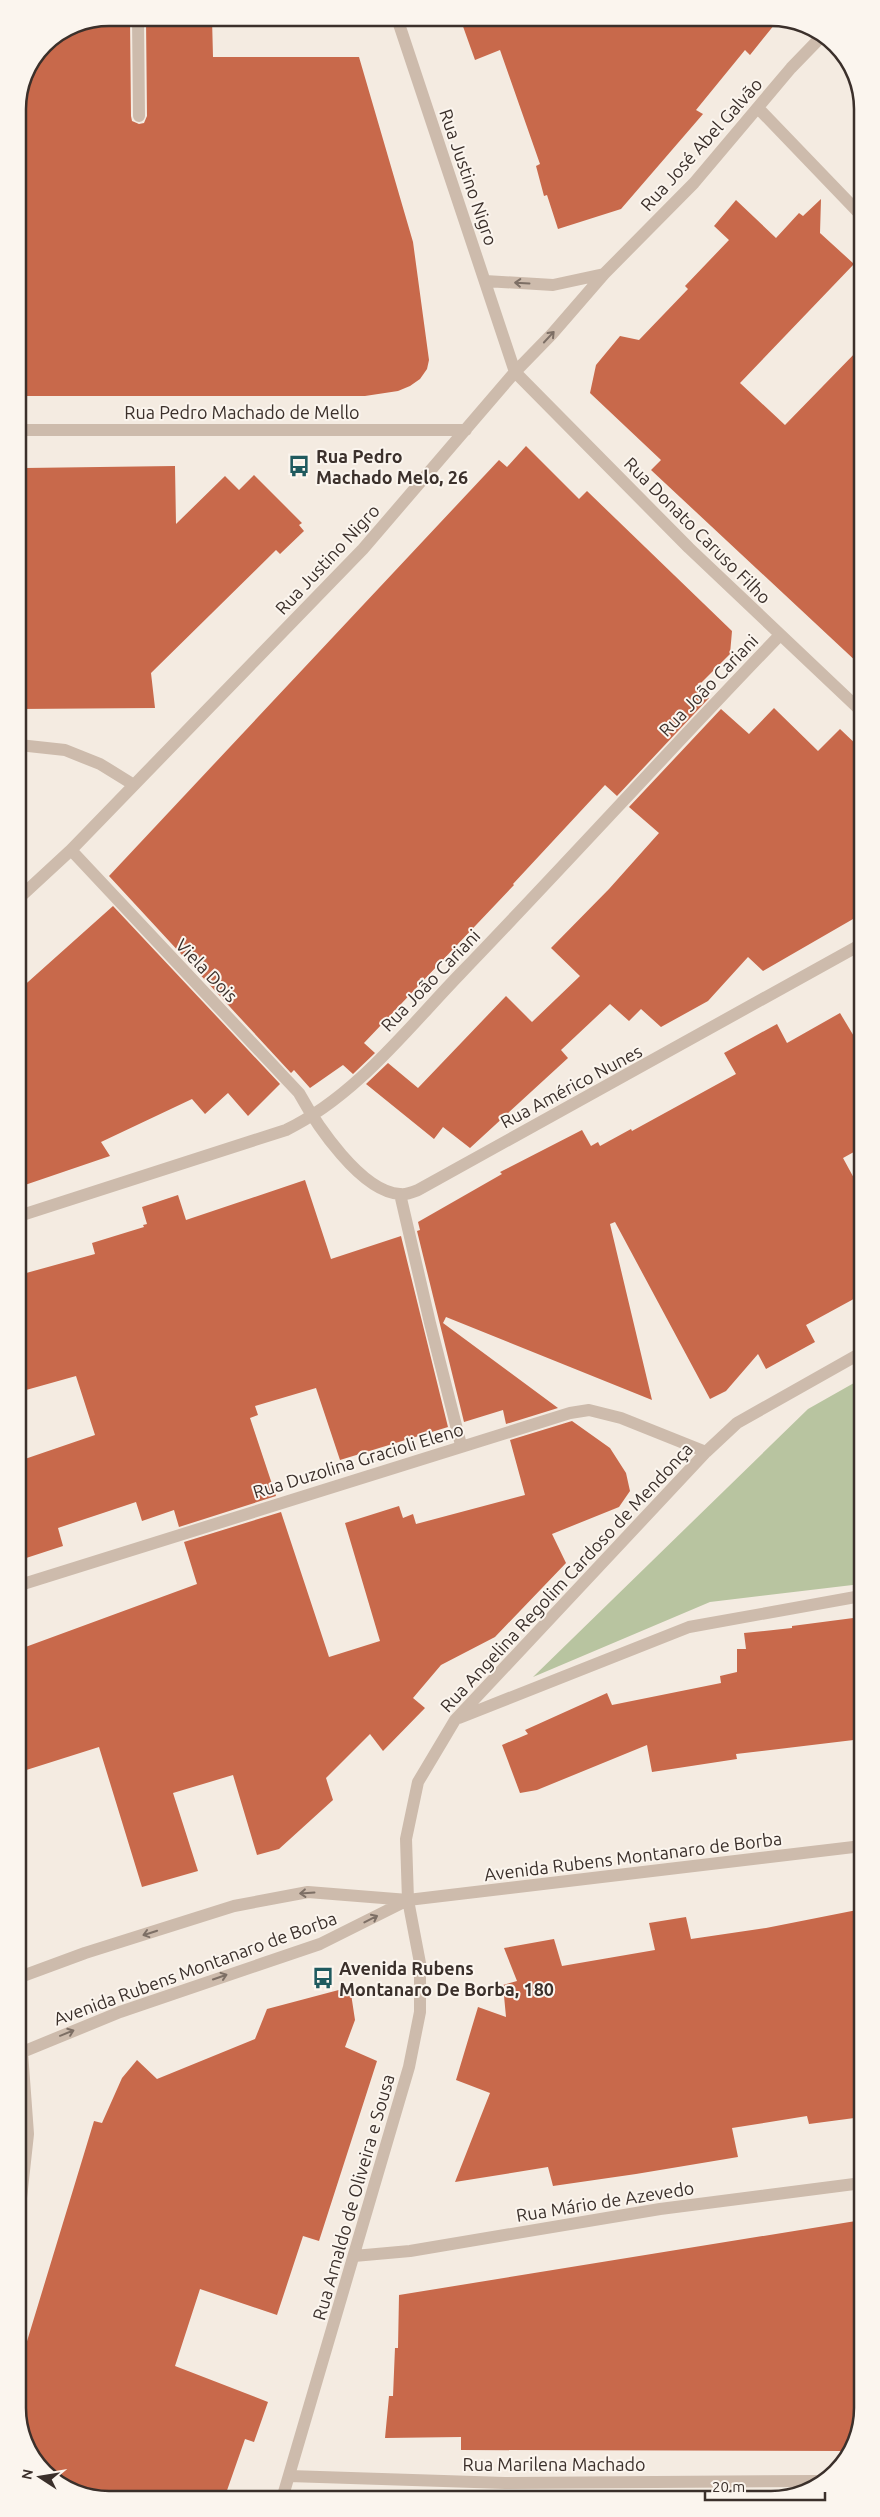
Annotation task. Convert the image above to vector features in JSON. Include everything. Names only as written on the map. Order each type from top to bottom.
[{"type":"street","points":[[138,26],[139,116]]},
{"type":"street","name":"Rua Justino Nigro","points":[[26,892],[71,850],[363,549],[515,372],[400,26]]},
{"type":"street","name":"Rua José Abel Galvão","points":[[515,372],[552,334],[604,274],[694,183],[791,68],[817,41]]},
{"type":"street","points":[[758,108],[854,207]]},
{"type":"street","points":[[485,281],[553,285],[604,274]]},
{"type":"street","name":"Rua Donato Caruso Filho","points":[[515,372],[560,420],[780,635],[854,704]]},
{"type":"street","name":"Rua Pedro Machado de Mello","points":[[26,430],[466,430]]},
{"type":"street","name":"Rua João Cariani","points":[[26,1214],[286,1130],[312,1117],[367,1071],[780,635]]},
{"type":"street","points":[[26,746],[65,750],[100,764],[134,785]]},
{"type":"street","name":"Viela Dois","points":[[71,850],[299,1093],[312,1117]]},
{"type":"street","name":"Rua Américo Nunes","points":[[400,1194],[418,1190],[854,948]]},
{"type":"street","points":[[312,1117],[334,1148],[360,1172],[378,1187],[400,1194],[430,1323],[462,1445]]},
{"type":"street","name":"Rua Angelina Regolim Cardoso de Mendonça","points":[[408,1900],[406,1839],[418,1782],[454,1720],[706,1452],[737,1423],[854,1357]]},
{"type":"street","name":"Rua Duzolina Gracioli Eleno","points":[[26,1583],[462,1445],[570,1413],[589,1410],[621,1418],[706,1452]]},
{"type":"street","points":[[454,1720],[689,1627],[854,1597]]},
{"type":"street","name":"Avenida Rubens Montanaro de Borba","points":[[26,1975],[85,1953],[234,1906],[308,1892],[408,1900],[854,1847]]},
{"type":"street","name":"Avenida Rubens Montanaro de Borba","points":[[26,2050],[129,2009],[320,1944],[408,1900]]},
{"type":"street","name":"Rua Arnaldo de Oliveira e Sousa","points":[[284,2491],[409,2067],[420,2012],[420,1963],[408,1900]]},
{"type":"street","points":[[26,2111],[28,2134],[26,2152]]},
{"type":"street","name":"Rua Mário de Azevedo","points":[[354,2256],[410,2251],[660,2209],[854,2184]]},
{"type":"street","name":"Rua Marilena Machado","points":[[289,2476],[505,2483],[811,2480]]},
{"type":"green space","points":[[854,1383],[854,1585],[710,1602],[533,1677],[808,1409]]},
{"type":"building","points":[[130,26],[131,116],[132,121],[139,124],[144,123],[147,116],[146,26],[212,26],[213,57],[359,57],[413,242],[429,360],[427,369],[420,379],[410,386],[398,391],[365,396],[26,396],[26,104],[33,77],[40,63],[50,50],[63,40],[93,28]]},
{"type":"building","points":[[463,26],[773,26],[750,55],[745,50],[696,110],[703,114],[621,209],[558,229],[547,195],[544,196],[536,166],[540,164],[500,50],[475,60]]},
{"type":"building","points":[[821,199],[820,233],[854,264],[740,383],[785,425],[854,354],[854,659],[651,470],[661,460],[590,393],[596,365],[620,336],[639,340],[688,289],[685,286],[729,240],[714,226],[736,200],[776,238],[799,213],[803,216]]},
{"type":"building","points":[[526,446],[579,499],[587,491],[732,631],[730,654],[697,687],[709,698],[617,796],[605,785],[514,885],[364,1043],[375,1053],[353,1074],[343,1065],[310,1088],[294,1070],[291,1073],[109,876],[499,460],[507,467]]},
{"type":"building","points":[[175,466],[176,524],[225,476],[239,490],[254,475],[302,523],[299,525],[304,531],[280,554],[276,550],[151,673],[155,708],[26,709],[26,468]]},
{"type":"building","points":[[774,708],[818,751],[840,729],[854,742],[854,918],[763,971],[748,957],[708,1001],[661,1027],[641,1009],[629,1021],[610,1004],[561,1050],[568,1058],[470,1148],[443,1127],[434,1139],[366,1084],[388,1063],[418,1088],[506,996],[532,1022],[580,976],[551,948],[609,889],[659,833],[629,807],[721,709],[749,734]]},
{"type":"building","points":[[113,906],[280,1084],[248,1116],[228,1093],[205,1114],[192,1099],[101,1142],[110,1156],[26,1185],[26,984]]},
{"type":"building","points":[[840,1013],[854,1036],[854,1152],[843,1158],[854,1178],[854,1299],[806,1325],[815,1342],[766,1369],[758,1354],[726,1391],[710,1399],[615,1222],[610,1224],[652,1400],[446,1317],[443,1323],[558,1408],[506,1424],[503,1410],[464,1422],[417,1231],[420,1230],[418,1222],[502,1174],[500,1172],[582,1130],[591,1146],[598,1142],[600,1146],[631,1129],[632,1131],[736,1074],[724,1053],[777,1024],[787,1043]]},
{"type":"building","points":[[305,1180],[331,1259],[401,1236],[448,1427],[340,1460],[316,1388],[255,1406],[258,1415],[250,1418],[276,1496],[179,1527],[174,1510],[142,1521],[136,1502],[58,1528],[63,1546],[26,1558],[26,1459],[95,1435],[76,1376],[26,1390],[26,1273],[95,1254],[92,1243],[144,1227],[143,1225],[147,1224],[142,1207],[178,1195],[186,1220]]},
{"type":"building","points":[[572,1421],[610,1448],[626,1473],[630,1491],[619,1507],[552,1534],[566,1563],[495,1637],[441,1665],[413,1698],[425,1708],[383,1751],[370,1734],[326,1778],[333,1800],[279,1849],[257,1855],[233,1775],[173,1793],[198,1871],[142,1887],[99,1747],[26,1770],[26,1647],[197,1584],[184,1542],[281,1512],[329,1657],[380,1641],[345,1523],[399,1506],[403,1518],[413,1514],[416,1524],[525,1495],[510,1440]]},
{"type":"building","points":[[854,1618],[854,1740],[736,1754],[737,1759],[652,1772],[647,1745],[537,1790],[520,1793],[502,1745],[528,1734],[525,1730],[607,1693],[612,1705],[721,1683],[720,1676],[737,1672],[737,1649],[746,1649],[744,1633],[792,1628],[792,1626]]},
{"type":"building","points":[[854,1911],[854,2118],[809,2124],[807,2116],[732,2128],[738,2157],[636,2174],[553,2186],[548,2167],[455,2182],[490,2093],[456,2080],[478,2007],[506,2017],[503,1985],[517,1981],[504,1948],[554,1939],[562,1966],[655,1950],[649,1923],[686,1917],[691,1939],[766,1928]]},
{"type":"building","points":[[350,1987],[355,2020],[345,2047],[377,2061],[319,2241],[303,2236],[277,2315],[200,2289],[175,2366],[268,2402],[254,2442],[245,2439],[227,2491],[104,2491],[77,2484],[65,2478],[65,2452],[39,2452],[33,2440],[29,2429],[26,2408],[26,2345],[94,2121],[102,2123],[122,2078],[137,2060],[157,2079],[255,2039],[267,2009]]},
{"type":"building","points":[[854,2221],[854,2408],[849,2435],[841,2451],[461,2450],[461,2437],[385,2438],[389,2396],[393,2396],[395,2348],[398,2348],[399,2295]]},
{"type":"place","name":"Rua Pedro Machado Melo, 26","points":[[299,466]]},
{"type":"place","name":"Avenida Rubens Montanaro De Borba, 180","points":[[323,1978]]}]
